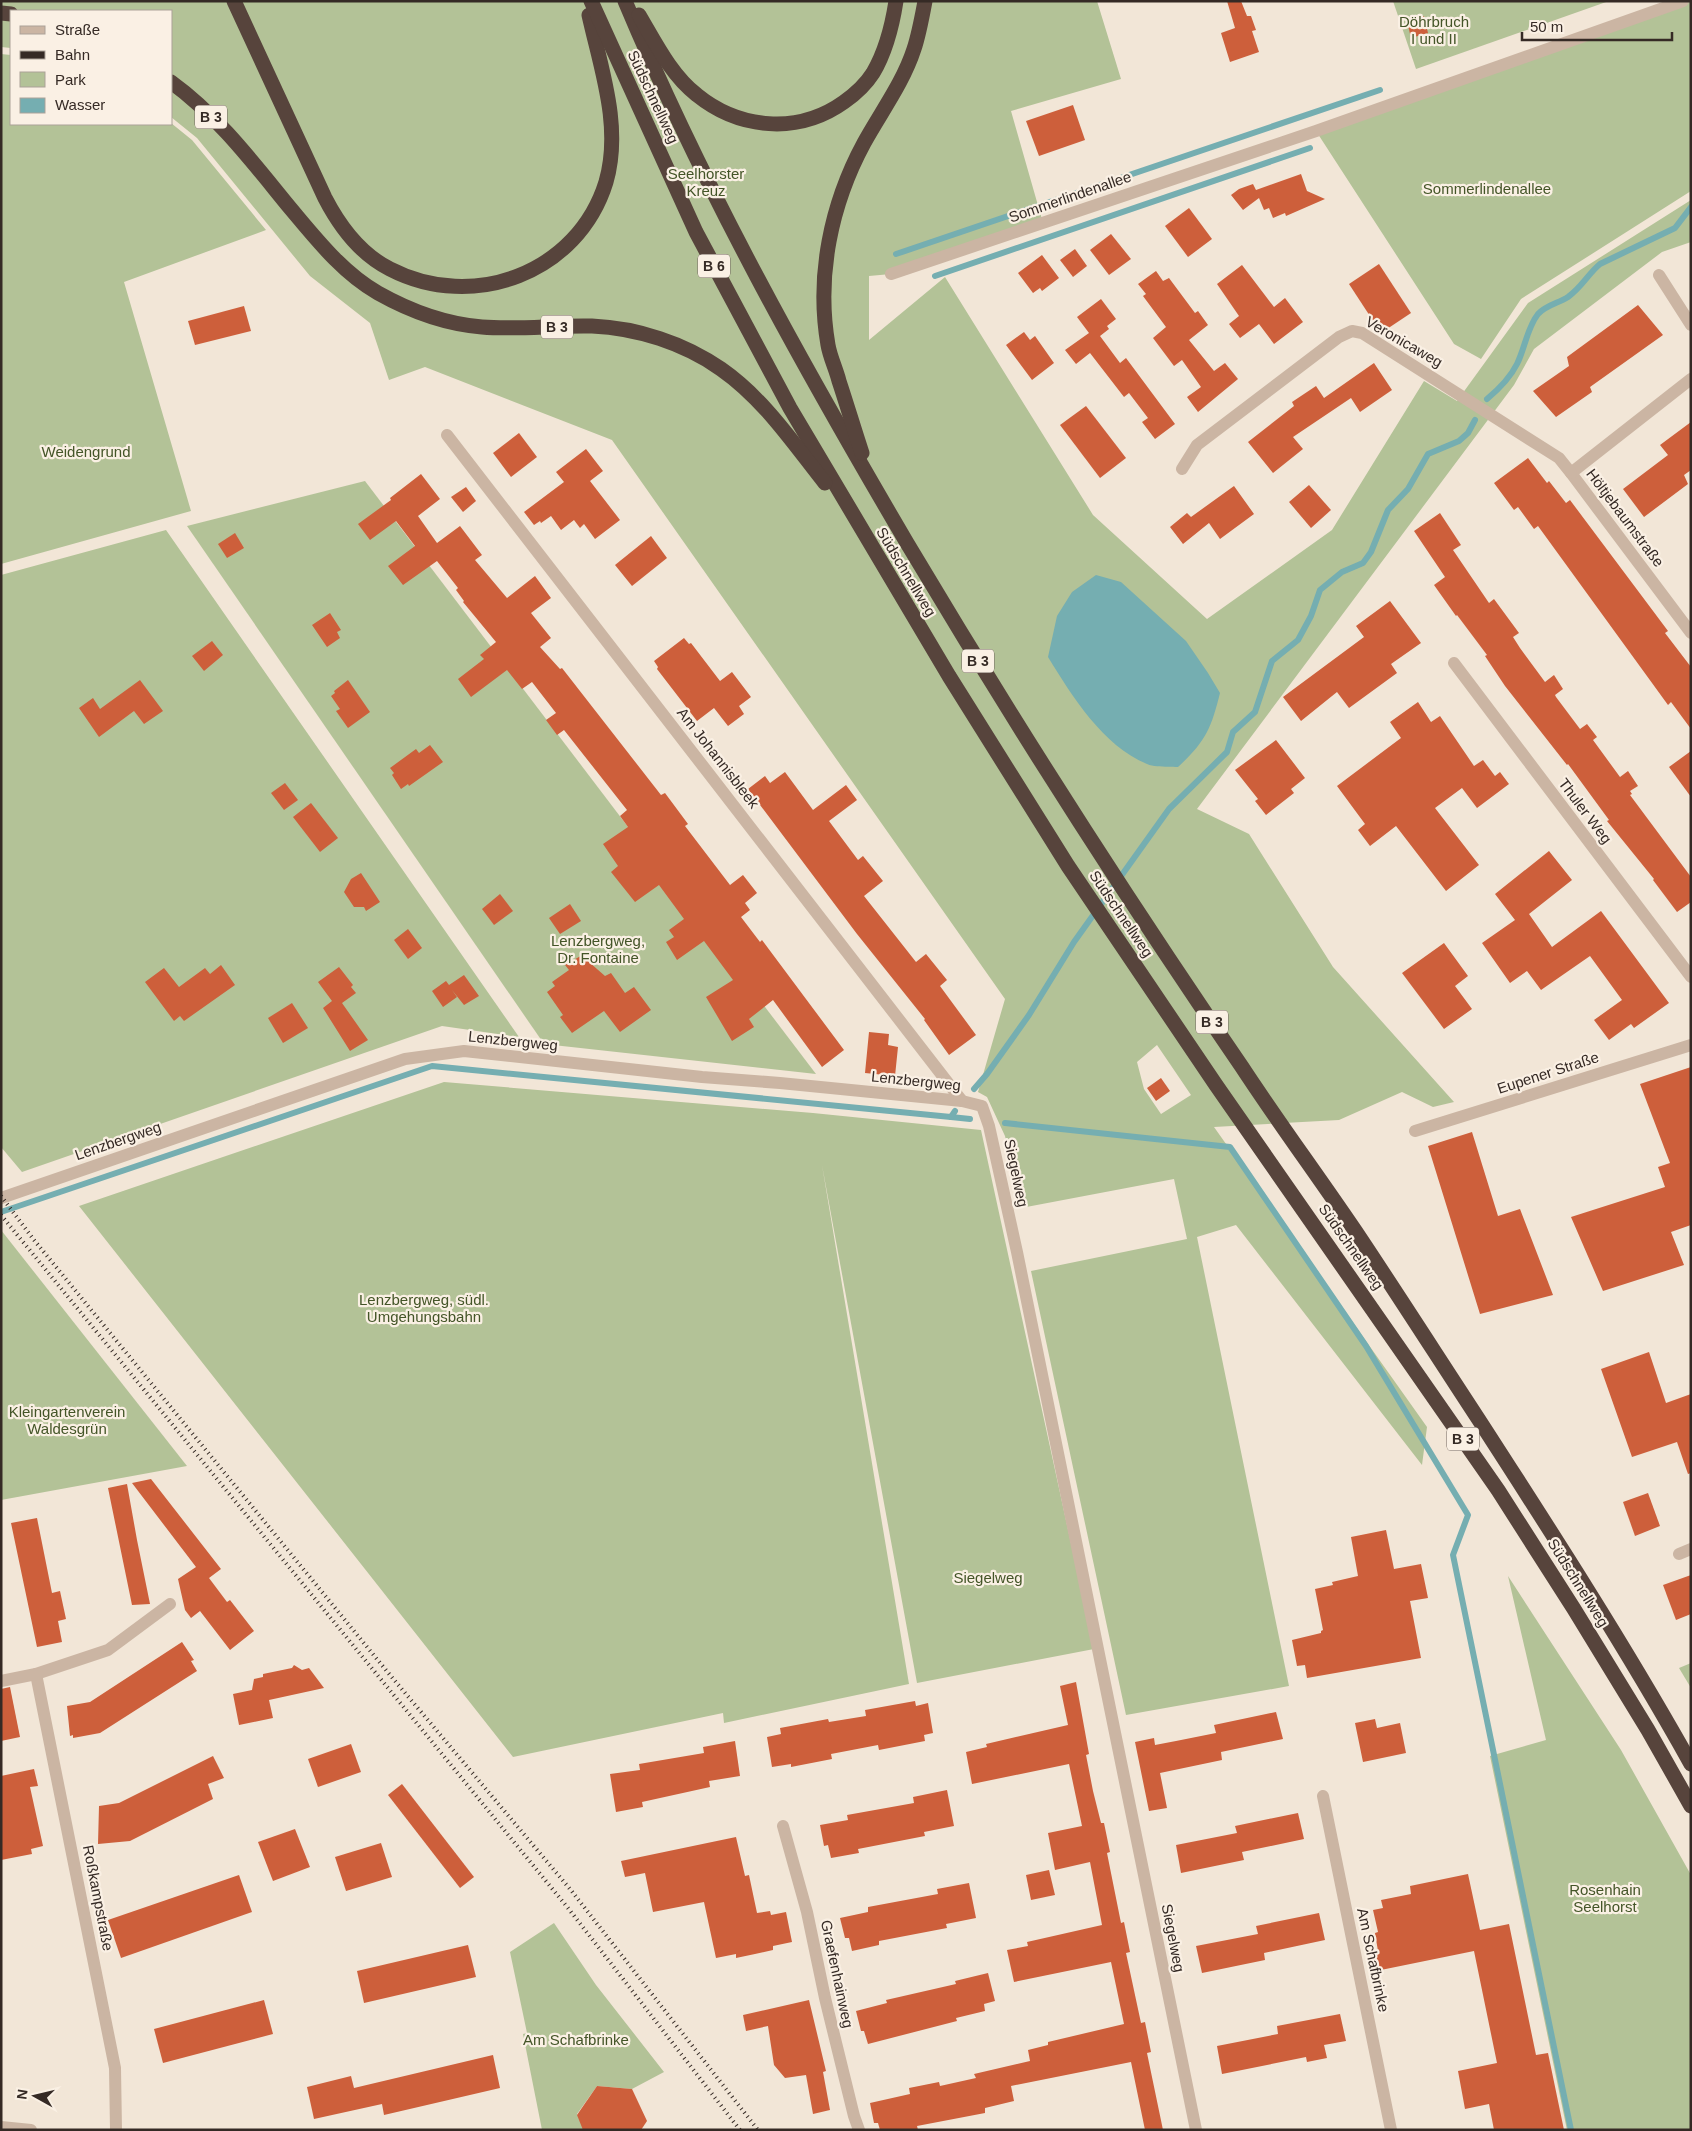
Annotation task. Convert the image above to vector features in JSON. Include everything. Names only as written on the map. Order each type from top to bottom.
[{"type":"highway","points":[[234,1],[325,198],[336,219],[346,232],[369,255],[411,279],[434,285],[458,288],[490,284],[529,272],[549,260],[568,244],[584,226],[596,205],[607,175],[613,134],[610,110],[586,1]]},
{"type":"highway","name":"Südschnellweg","points":[[590,1],[696,232],[790,408],[949,676],[1068,866],[1216,1085],[1498,1490],[1648,1730],[1691,1806]]},
{"type":"highway","name":"Südschnellweg","points":[[625,1],[650,61],[725,216],[871,481],[978,661],[1089,838],[1242,1069],[1360,1237],[1516,1478],[1594,1599],[1691,1764]]},
{"type":"highway","points":[[630,1],[667,61],[695,94],[720,112],[741,120],[785,125],[811,120],[832,111],[853,96],[872,74],[885,49],[896,1]]},
{"type":"highway","points":[[871,481],[828,346],[824,278],[836,209],[848,176],[864,143],[891,98],[914,51],[925,1]]},
{"type":"highway","name":"B 3","points":[[172,83],[200,106],[224,130],[333,258],[376,292],[427,316],[454,323],[492,327],[592,326],[619,329],[655,337],[697,354],[743,385],[762,404],[856,521]]},
{"type":"street","name":"Sommerlindenallee","points":[[891,274],[1325,128],[1683,1]]},
{"type":"street","points":[[1659,275],[1691,325]]},
{"type":"street","name":"Veronicaweg","points":[[1182,469],[1197,445],[1339,337],[1352,331],[1362,333],[1496,417],[1559,458],[1571,473]]},
{"type":"street","name":"Höltjebaumstraße","points":[[1691,379],[1571,473],[1691,633]]},
{"type":"street","name":"Am Johannisbleek","points":[[448,435],[962,1101]]},
{"type":"street","name":"Thuler Weg","points":[[1454,663],[1691,977]]},
{"type":"street","name":"Eupener Straße","points":[[1415,1131],[1691,1045]]},
{"type":"street","name":"Lenzbergweg","points":[[1,1198],[406,1059],[464,1051],[692,1076],[962,1101],[982,1106]]},
{"type":"street","name":"Siegelweg","points":[[982,1106],[989,1126],[1017,1252],[1196,2130]]},
{"type":"street","points":[[1,1681],[36,1674],[108,1650],[170,1604]]},
{"type":"street","name":"Roßkampstraße","points":[[36,1674],[116,2068],[116,2130]]},
{"type":"street","name":"Am Schafbrinke","points":[[1323,1796],[1391,2130]]},
{"type":"street","name":"Graefenhainweg","points":[[783,1826],[807,1912],[825,1998],[859,2130]]},
{"type":"street","points":[[1,2127],[31,2130]]},
{"type":"green space","name":"Seelhorster Kreuz","points":[[1,1],[1097,1],[1121,79],[1011,111],[1043,223],[891,274],[869,276],[869,340],[945,277],[1093,515],[1207,619],[1332,530],[1424,381],[1457,401],[1528,303],[1691,200],[1691,242],[1662,252],[1534,349],[1514,385],[1197,809],[1249,834],[1333,967],[1454,1102],[1433,1107],[1402,1092],[1339,1120],[1214,1127],[1427,1427],[1422,1465],[1236,1225],[1197,1237],[1289,1686],[1126,1715],[1031,1271],[1187,1239],[1174,1179],[1021,1208],[1005,1136],[987,1097],[978,1092],[1005,999],[612,440],[425,367],[389,380],[370,323],[310,276],[197,138],[172,118],[172,10],[10,10],[10,48],[1,47]],"holes":[[[1157,1045],[1191,1095],[1161,1114],[1144,1089],[1137,1062]]]},
{"type":"green space","name":"Döhrbruch I und II","points":[[1393,1],[1609,1],[1416,69]]},
{"type":"green space","name":"Sommerlindenallee","points":[[1683,1],[1691,1],[1691,191],[1521,299],[1481,359],[1454,344],[1316,131]]},
{"type":"green space","name":"Weidengrund","points":[[1,54],[10,55],[10,125],[172,124],[192,140],[266,230],[124,282],[191,511],[1,564]]},
{"type":"green space","name":"Lenzbergweg, Dr. Fontaine","points":[[365,481],[816,1074],[544,1044],[187,526]]},
{"type":"green space","points":[[166,530],[519,1037],[442,1026],[22,1172],[1,1147],[1,575]]},
{"type":"green space","name":"Lenzbergweg, südl. Umgehungsbahn","points":[[444,1082],[813,1113],[981,1130],[1094,1649],[917,1683],[822,1165],[909,1684],[724,1723],[723,1713],[513,1757],[79,1206]]},
{"type":"green space","name":"Kleingartenverein Waldesgrün","points":[[1,1230],[187,1466],[1,1500]]},
{"type":"green space","name":"Rosenhain Seelhorst","points":[[1508,1576],[1621,1750],[1691,1875],[1691,2130],[1567,2130],[1490,1756],[1546,1740]]},
{"type":"green space","points":[[1691,1663],[1691,1688],[1679,1668]]},
{"type":"green space","name":"Am Schafbrinke","points":[[554,1923],[596,1985],[664,2072],[632,2089],[597,2086],[577,2114],[584,2130],[542,2130],[523,2034],[527,2033],[510,1952]]},
{"type":"water","points":[[1096,575],[1121,582],[1186,641],[1220,693],[1214,716],[1206,734],[1195,750],[1178,767],[1147,764],[1131,756],[1116,745],[1103,733],[1078,703],[1048,657],[1057,616],[1072,592]]},
{"type":"building","points":[[1227,1],[1241,1],[1247,16],[1251,16],[1256,30],[1252,31],[1259,52],[1230,62],[1221,33],[1235,28]]},
{"type":"building","points":[[1424,16],[1428,33],[1411,38],[1407,21]]},
{"type":"building","points":[[1073,105],[1085,140],[1039,156],[1026,121]]},
{"type":"building","points":[[1301,174],[1307,191],[1325,199],[1286,216],[1285,213],[1273,218],[1269,208],[1264,210],[1259,198],[1243,210],[1231,195],[1239,189],[1253,184],[1256,190]]},
{"type":"building","points":[[1189,208],[1212,239],[1188,257],[1165,226]]},
{"type":"building","points":[[1111,234],[1131,259],[1109,275],[1090,250]]},
{"type":"building","points":[[1075,249],[1087,266],[1073,277],[1060,260]]},
{"type":"building","points":[[1042,255],[1059,278],[1042,291],[1040,288],[1033,293],[1018,273]]},
{"type":"building","points":[[1379,264],[1411,313],[1381,333],[1349,284]]},
{"type":"building","points":[[1242,265],[1274,307],[1285,298],[1303,322],[1274,344],[1259,324],[1240,338],[1229,324],[1239,316],[1217,284]]},
{"type":"building","points":[[1156,271],[1163,281],[1169,278],[1195,313],[1198,311],[1208,325],[1189,340],[1214,371],[1225,363],[1238,379],[1198,412],[1187,397],[1201,387],[1182,360],[1174,366],[1153,338],[1166,327],[1143,296],[1146,294],[1138,284]]},
{"type":"building","points":[[1101,299],[1116,319],[1107,326],[1109,329],[1100,336],[1120,363],[1126,358],[1175,424],[1155,439],[1142,422],[1148,418],[1129,393],[1124,397],[1090,353],[1076,364],[1065,350],[1089,333],[1077,317]]},
{"type":"building","points":[[1638,305],[1663,335],[1590,387],[1592,392],[1556,417],[1533,391],[1569,366],[1567,357]]},
{"type":"building","points":[[244,306],[251,331],[195,345],[188,321]]},
{"type":"building","points":[[1024,332],[1030,340],[1035,336],[1054,363],[1032,380],[1006,345]]},
{"type":"building","points":[[1374,363],[1392,390],[1360,412],[1351,398],[1293,437],[1303,449],[1273,473],[1248,442],[1294,406],[1292,402],[1316,386],[1324,398]]},
{"type":"building","points":[[1086,406],[1126,458],[1100,478],[1060,425]]},
{"type":"building","points":[[1691,422],[1691,470],[1684,475],[1688,484],[1644,517],[1623,489],[1668,455],[1660,445]]},
{"type":"building","points":[[519,433],[537,457],[511,477],[493,453]]},
{"type":"building","points":[[586,449],[603,471],[590,481],[620,520],[595,539],[584,524],[580,528],[574,520],[561,530],[551,516],[541,523],[540,521],[534,525],[524,512],[564,482],[556,472]]},
{"type":"building","points":[[1528,458],[1547,483],[1549,481],[1566,503],[1570,500],[1668,631],[1665,633],[1691,667],[1691,729],[1671,702],[1668,705],[1538,526],[1534,529],[1518,507],[1514,510],[1494,483]]},
{"type":"building","points":[[421,474],[440,499],[418,516],[437,543],[460,526],[482,555],[475,560],[507,598],[535,576],[551,598],[531,613],[551,638],[540,647],[560,669],[562,668],[661,795],[665,793],[688,824],[685,826],[730,885],[743,875],[757,893],[745,903],[750,910],[741,917],[760,942],[762,940],[844,1050],[822,1067],[773,1000],[749,1019],[754,1027],[732,1041],[706,997],[733,980],[704,941],[677,960],[666,942],[674,937],[669,930],[684,919],[659,885],[635,902],[611,872],[618,866],[603,844],[628,827],[620,816],[627,810],[564,730],[557,735],[546,720],[556,713],[532,682],[522,689],[507,670],[471,697],[458,679],[484,659],[480,655],[496,642],[463,602],[456,590],[458,588],[437,561],[403,585],[388,566],[415,546],[396,521],[370,540],[358,524],[391,500],[390,498]]},
{"type":"building","points":[[1309,485],[1331,510],[1311,528],[1289,502]]},
{"type":"building","points":[[1234,486],[1254,514],[1220,539],[1209,523],[1183,544],[1170,527],[1187,513],[1191,517]]},
{"type":"building","points":[[466,487],[476,501],[463,512],[451,497]]},
{"type":"building","points":[[1440,513],[1461,545],[1453,550],[1489,603],[1494,599],[1519,633],[1513,637],[1520,648],[1545,682],[1554,675],[1563,689],[1555,695],[1580,729],[1587,724],[1597,737],[1593,740],[1620,777],[1628,771],[1638,786],[1630,791],[1632,794],[1630,795],[1691,877],[1691,902],[1677,912],[1654,879],[1607,821],[1609,820],[1568,764],[1505,686],[1485,656],[1487,655],[1434,585],[1445,577],[1414,531]]},
{"type":"building","points":[[235,533],[244,548],[227,558],[218,544]]},
{"type":"building","points":[[651,536],[667,558],[632,586],[615,565]]},
{"type":"building","points":[[1390,601],[1421,643],[1391,664],[1397,673],[1349,708],[1337,692],[1301,721],[1283,697],[1364,637],[1356,626]]},
{"type":"building","points":[[330,613],[341,630],[337,632],[340,638],[327,647],[312,625]]},
{"type":"building","points":[[684,638],[689,644],[691,643],[720,681],[732,672],[751,697],[739,706],[744,714],[728,726],[714,708],[697,721],[657,669],[658,667],[654,661]]},
{"type":"building","points":[[212,641],[223,655],[204,671],[192,656]]},
{"type":"building","points":[[140,680],[163,711],[144,724],[134,711],[99,737],[79,708],[93,698],[100,709]]},
{"type":"building","points":[[348,680],[370,712],[348,728],[336,711],[340,709],[331,696],[335,693],[334,691]]},
{"type":"building","points":[[1418,702],[1431,722],[1440,716],[1474,766],[1483,760],[1495,776],[1500,772],[1509,784],[1477,808],[1462,788],[1435,808],[1479,865],[1446,891],[1396,826],[1370,846],[1358,830],[1365,824],[1337,786],[1401,738],[1390,722]]},
{"type":"building","points":[[1276,740],[1305,778],[1291,789],[1294,793],[1266,815],[1255,801],[1258,799],[1235,770]]},
{"type":"building","points":[[430,745],[443,762],[409,786],[408,784],[401,789],[390,768],[416,749],[419,753]]},
{"type":"building","points":[[1691,751],[1691,797],[1669,767]]},
{"type":"building","points":[[785,772],[813,810],[846,785],[857,800],[829,821],[858,860],[863,856],[883,881],[864,896],[916,962],[926,954],[947,980],[940,986],[976,1035],[949,1055],[925,1019],[857,934],[748,789],[765,776],[770,783]]},
{"type":"building","points":[[285,783],[298,800],[284,810],[271,793]]},
{"type":"building","points":[[311,803],[338,838],[320,852],[293,817]]},
{"type":"building","points":[[1549,851],[1572,880],[1529,914],[1552,947],[1601,911],[1669,1003],[1634,1028],[1631,1024],[1609,1040],[1594,1020],[1622,1000],[1590,956],[1541,990],[1527,971],[1510,983],[1482,943],[1515,920],[1495,894]]},
{"type":"building","points":[[361,873],[380,902],[366,911],[364,907],[354,907],[344,892],[351,879]]},
{"type":"building","points":[[500,894],[513,911],[494,925],[482,909]]},
{"type":"building","points":[[570,904],[581,921],[560,934],[549,918]]},
{"type":"building","points":[[408,929],[422,948],[408,959],[394,940]]},
{"type":"building","points":[[1444,943],[1468,976],[1455,986],[1472,1009],[1444,1029],[1402,973]]},
{"type":"building","points":[[584,954],[589,962],[605,976],[611,973],[625,993],[634,987],[651,1010],[620,1032],[604,1011],[572,1033],[560,1017],[563,1015],[547,992],[555,986],[552,982],[569,970],[565,965]]},
{"type":"building","points":[[221,965],[235,985],[184,1021],[180,1016],[174,1021],[145,982],[164,968],[179,987],[205,968],[210,974]]},
{"type":"building","points":[[339,967],[353,985],[351,987],[356,993],[342,1003],[368,1040],[350,1051],[323,1008],[332,1001],[318,982]]},
{"type":"building","points":[[464,975],[479,996],[464,1005],[452,990],[457,997],[443,1007],[432,991],[446,981],[449,985]]},
{"type":"building","points":[[292,1003],[308,1028],[283,1043],[268,1018]]},
{"type":"building","points":[[869,1032],[889,1034],[888,1045],[898,1047],[895,1076],[865,1073]]},
{"type":"building","points":[[1691,1067],[1691,1225],[1671,1232],[1684,1265],[1603,1291],[1571,1217],[1665,1187],[1658,1167],[1670,1163],[1640,1084]]},
{"type":"building","points":[[1161,1078],[1170,1091],[1156,1101],[1147,1088]]},
{"type":"building","points":[[1472,1132],[1498,1216],[1520,1209],[1553,1295],[1480,1314],[1428,1146]]},
{"type":"building","points":[[1649,1352],[1666,1403],[1691,1394],[1691,1473],[1688,1474],[1677,1442],[1632,1457],[1601,1369]]},
{"type":"building","points":[[151,1479],[221,1569],[209,1578],[227,1602],[230,1600],[254,1631],[230,1650],[200,1611],[191,1618],[185,1610],[178,1579],[196,1567],[132,1483]]},
{"type":"building","points":[[127,1484],[150,1604],[132,1605],[108,1488]]},
{"type":"building","points":[[1648,1493],[1660,1526],[1635,1536],[1623,1502]]},
{"type":"building","points":[[37,1518],[52,1593],[60,1591],[66,1619],[58,1621],[62,1642],[37,1647],[11,1523]]},
{"type":"building","points":[[1386,1530],[1394,1569],[1421,1564],[1428,1598],[1410,1601],[1421,1658],[1307,1678],[1305,1665],[1297,1666],[1292,1640],[1321,1633],[1323,1630],[1315,1589],[1333,1585],[1332,1582],[1358,1576],[1351,1537]]},
{"type":"building","points":[[1691,1575],[1691,1614],[1676,1620],[1663,1585]]},
{"type":"building","points":[[182,1642],[194,1660],[191,1661],[197,1671],[100,1733],[73,1738],[73,1735],[70,1736],[67,1706],[90,1702]]},
{"type":"building","points":[[294,1665],[302,1670],[309,1668],[324,1688],[269,1700],[273,1718],[239,1725],[233,1694],[252,1690],[254,1679],[263,1677],[263,1674],[292,1668]]},
{"type":"building","points":[[1076,1682],[1089,1754],[1086,1755],[1093,1791],[1101,1823],[1104,1823],[1110,1852],[1107,1853],[1121,1923],[1124,1922],[1130,1952],[1126,1953],[1141,2023],[1145,2022],[1151,2052],[1147,2053],[1163,2130],[1145,2130],[1131,2062],[1011,2086],[1014,2101],[985,2108],[985,2113],[917,2126],[918,2130],[880,2130],[878,2123],[874,2123],[870,2103],[910,2094],[909,2088],[939,2082],[940,2086],[976,2078],[974,2074],[1030,2061],[1028,2050],[1048,2045],[1048,2042],[1124,2024],[1111,1962],[1014,1982],[1007,1950],[1028,1946],[1027,1942],[1102,1925],[1090,1862],[1055,1870],[1048,1833],[1082,1826],[1069,1764],[972,1784],[966,1752],[987,1747],[986,1744],[1068,1725],[1060,1686]]},
{"type":"building","points":[[10,1687],[20,1737],[1,1741],[1,1689]]},
{"type":"building","points":[[915,1701],[916,1706],[928,1703],[933,1733],[924,1735],[925,1741],[879,1750],[878,1745],[831,1754],[832,1759],[791,1767],[791,1764],[772,1767],[767,1737],[781,1734],[780,1728],[828,1719],[829,1722],[866,1716],[865,1710]]},
{"type":"building","points":[[1276,1712],[1283,1739],[1221,1752],[1222,1760],[1160,1773],[1167,1808],[1149,1811],[1135,1742],[1154,1738],[1155,1745],[1216,1733],[1214,1725]]},
{"type":"building","points":[[1375,1719],[1377,1728],[1400,1723],[1406,1753],[1363,1762],[1355,1723]]},
{"type":"building","points":[[735,1741],[740,1776],[709,1781],[710,1787],[642,1802],[643,1807],[616,1812],[610,1774],[640,1770],[639,1764],[704,1753],[703,1747]]},
{"type":"building","points":[[351,1744],[361,1772],[318,1787],[308,1759]]},
{"type":"building","points":[[213,1756],[224,1778],[208,1784],[213,1799],[130,1841],[98,1844],[99,1806],[119,1803]]},
{"type":"building","points":[[34,1769],[38,1786],[30,1787],[43,1846],[31,1849],[32,1854],[1,1860],[1,1776]]},
{"type":"building","points":[[402,1784],[474,1877],[460,1888],[388,1795]]},
{"type":"building","points":[[947,1790],[954,1826],[924,1832],[925,1836],[858,1849],[859,1853],[831,1858],[828,1845],[824,1846],[820,1825],[848,1820],[847,1815],[914,1803],[913,1797]]},
{"type":"building","points":[[1298,1813],[1304,1839],[1242,1852],[1244,1860],[1181,1873],[1176,1845],[1237,1833],[1235,1826]]},
{"type":"building","points":[[295,1829],[310,1867],[273,1881],[258,1842]]},
{"type":"building","points":[[736,1837],[745,1876],[749,1875],[757,1913],[770,1911],[771,1915],[786,1912],[792,1942],[773,1946],[773,1950],[736,1958],[736,1954],[716,1958],[704,1902],[653,1912],[645,1873],[625,1877],[621,1861]]},
{"type":"building","points":[[381,1843],[392,1877],[346,1891],[335,1857]]},
{"type":"building","points":[[1049,1870],[1055,1895],[1031,1900],[1026,1875]]},
{"type":"building","points":[[1468,1874],[1480,1930],[1509,1924],[1536,2055],[1548,2053],[1564,2130],[1494,2130],[1489,2104],[1465,2109],[1458,2071],[1497,2063],[1474,1951],[1371,1972],[1367,1953],[1378,1951],[1375,1933],[1378,1932],[1373,1910],[1383,1908],[1381,1900],[1411,1894],[1410,1886]]},
{"type":"building","points":[[239,1875],[252,1912],[121,1958],[108,1920]]},
{"type":"building","points":[[969,1883],[976,1918],[946,1924],[947,1928],[879,1941],[879,1945],[852,1951],[849,1938],[845,1938],[840,1918],[868,1912],[868,1907],[938,1894],[937,1889]]},
{"type":"building","points":[[1319,1913],[1325,1940],[1264,1953],[1265,1960],[1202,1973],[1196,1946],[1258,1934],[1256,1926]]},
{"type":"building","points":[[468,1945],[476,1977],[364,2003],[357,1971]]},
{"type":"building","points":[[988,1973],[995,2001],[984,2004],[985,2011],[956,2018],[957,2021],[868,2044],[864,2031],[861,2031],[856,2011],[887,2003],[886,2000],[956,1984],[955,1981]]},
{"type":"building","points":[[264,2000],[273,2034],[163,2063],[154,2029]]},
{"type":"building","points":[[809,2000],[826,2071],[823,2072],[830,2110],[813,2114],[806,2075],[785,2078],[774,2065],[768,2026],[746,2031],[743,2015]]},
{"type":"building","points":[[1340,2014],[1346,2041],[1324,2045],[1327,2058],[1307,2062],[1306,2057],[1222,2074],[1217,2046],[1278,2034],[1277,2026]]},
{"type":"building","points":[[493,2055],[500,2088],[384,2115],[382,2104],[314,2119],[307,2087],[351,2076],[354,2088]]},
{"type":"building","points":[[597,2086],[632,2089],[647,2121],[641,2130],[583,2130],[577,2115]]},
{"type":"waterway","points":[[896,254],[1380,90]]},
{"type":"waterway","points":[[935,276],[1310,148]]},
{"type":"waterway","points":[[1487,399],[1504,383],[1514,369],[1520,358],[1531,325],[1541,311],[1573,293],[1600,264],[1675,228],[1691,207]]},
{"type":"waterway","points":[[974,1089],[1029,1015],[1074,942],[1169,809],[1227,752],[1233,732],[1255,712],[1272,661],[1298,640],[1311,616],[1320,590],[1342,572],[1363,563],[1371,552],[1388,510],[1408,489],[1428,454],[1459,441],[1468,433],[1475,420]]},
{"type":"waterway","points":[[1,1212],[432,1066],[951,1117],[955,1111]]},
{"type":"waterway","points":[[951,1117],[970,1119]]},
{"type":"waterway","points":[[1005,1123],[1230,1147],[1366,1346],[1468,1515],[1453,1555],[1571,2130]]},
{"type":"railway","points":[[1,1196],[34,1240],[390,1675],[570,1889],[758,2130]]},
{"type":"railway","points":[[1,1215],[568,1908],[740,2130]]}]
